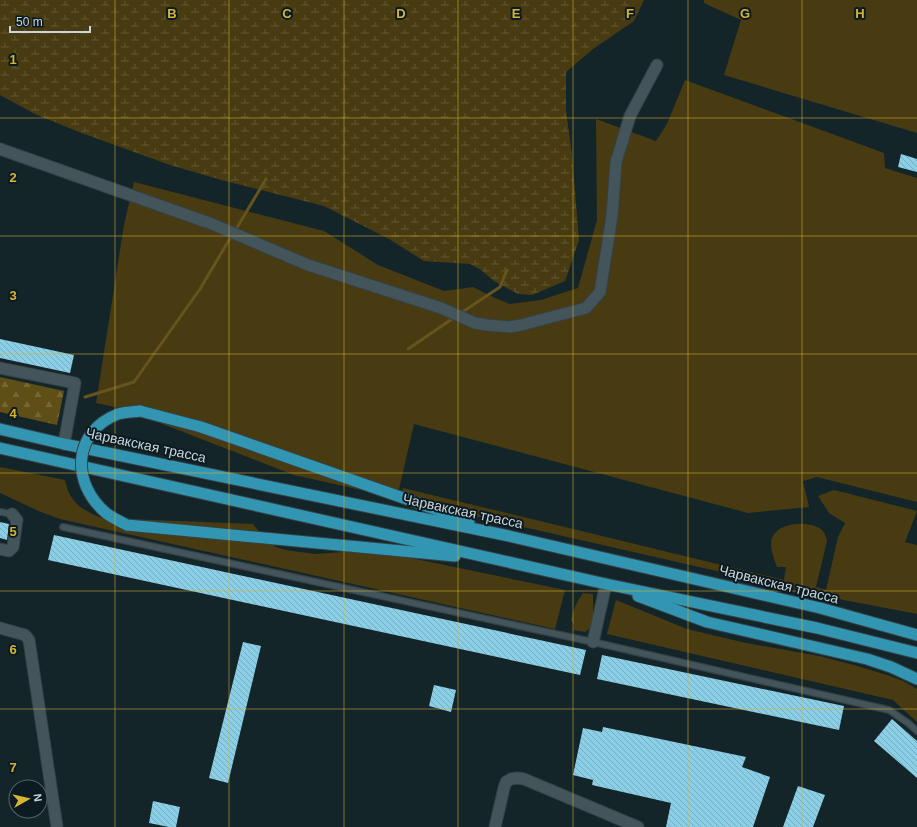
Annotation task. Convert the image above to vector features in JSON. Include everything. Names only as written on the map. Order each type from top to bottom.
[{"type":"highway","points":[[504,560],[127,525],[107,514],[95,502],[83,479],[82,458],[85,444],[91,433],[97,428],[119,414],[140,411],[201,428],[509,536]]},
{"type":"highway","name":"Чарвакская трасса","points":[[0,429],[64,444],[509,536],[820,608],[917,636]]},
{"type":"highway","points":[[0,448],[606,584],[817,628],[917,653]]},
{"type":"highway","points":[[606,584],[707,622],[867,659],[891,667],[917,679]]},
{"type":"street","points":[[0,149],[212,224],[308,265],[442,308],[475,323],[487,326],[510,327],[586,308],[600,292],[612,216],[616,162],[630,116],[657,65]]},
{"type":"street","points":[[0,368],[75,384],[64,444]]},
{"type":"street","points":[[0,550],[9,550],[12,547],[17,520],[12,514]]},
{"type":"street","points":[[593,642],[606,584]]},
{"type":"street","points":[[0,628],[25,635],[29,640],[57,827]]},
{"type":"street","points":[[495,827],[506,782],[517,778],[524,779],[638,827]]},
{"type":"lane","points":[[0,512],[12,514]]},
{"type":"lane","points":[[63,527],[593,642],[889,710],[917,731]]},
{"type":"green space","points":[[0,0],[644,0],[634,21],[593,49],[566,72],[566,111],[572,155],[579,240],[565,281],[532,295],[518,294],[494,281],[481,270],[470,264],[424,261],[389,239],[324,206],[225,181],[170,165],[79,132],[35,114],[0,95]]},
{"type":"green space","points":[[704,0],[917,0],[917,133],[724,75],[741,20],[704,3]]},
{"type":"green space","points":[[685,80],[884,153],[885,168],[917,178],[917,502],[817,477],[803,481],[809,507],[748,513],[414,424],[397,498],[294,475],[124,409],[96,403],[124,225],[134,182],[324,231],[378,265],[444,291],[473,287],[510,304],[541,300],[578,288],[597,220],[596,119],[656,141],[667,124]]},
{"type":"green space","points":[[0,377],[64,391],[57,425],[0,412]]},
{"type":"green space","points":[[0,467],[65,480],[69,493],[75,502],[88,512],[102,518],[253,524],[268,541],[276,547],[286,550],[315,554],[372,550],[565,590],[555,629],[60,519],[0,493]]},
{"type":"green space","points":[[403,488],[784,580],[786,567],[777,567],[771,547],[773,536],[777,531],[789,525],[811,525],[822,530],[827,541],[816,587],[826,590],[838,537],[845,523],[829,513],[818,496],[834,490],[917,511],[905,542],[917,545],[917,614],[844,600],[400,499]]},
{"type":"green space","points":[[583,593],[593,594],[593,626],[585,632],[573,630],[574,625],[571,620],[579,599]]},
{"type":"green space","points":[[616,600],[687,629],[746,643],[819,656],[854,665],[903,681],[917,689],[917,722],[893,700],[607,634]]},
{"type":"building","points":[[901,154],[917,159],[917,172],[898,167]]},
{"type":"building","points":[[0,339],[74,355],[70,373],[0,358]]},
{"type":"building","points":[[0,522],[9,524],[7,540],[0,538]]},
{"type":"building","points":[[54,535],[586,650],[580,675],[48,560]]},
{"type":"building","points":[[243,642],[261,646],[228,783],[209,778]]},
{"type":"building","points":[[602,655],[844,706],[839,730],[597,679]]},
{"type":"building","points":[[434,685],[456,690],[451,712],[429,706]]},
{"type":"building","points":[[892,719],[917,741],[917,778],[874,741]]},
{"type":"building","points":[[603,727],[746,757],[742,767],[770,777],[753,827],[666,827],[671,803],[592,785],[593,780],[573,775],[583,728],[602,732]]},
{"type":"building","points":[[798,786],[825,795],[813,827],[783,827]]},
{"type":"building","points":[[153,801],[180,807],[176,827],[149,823]]},
{"type":"waterway","points":[[235,231],[266,179]]},
{"type":"waterway","points":[[85,397],[134,382],[200,289],[232,235]]},
{"type":"waterway","points":[[461,313],[500,287],[507,270]]},
{"type":"waterway","points":[[408,349],[455,317]]}]
